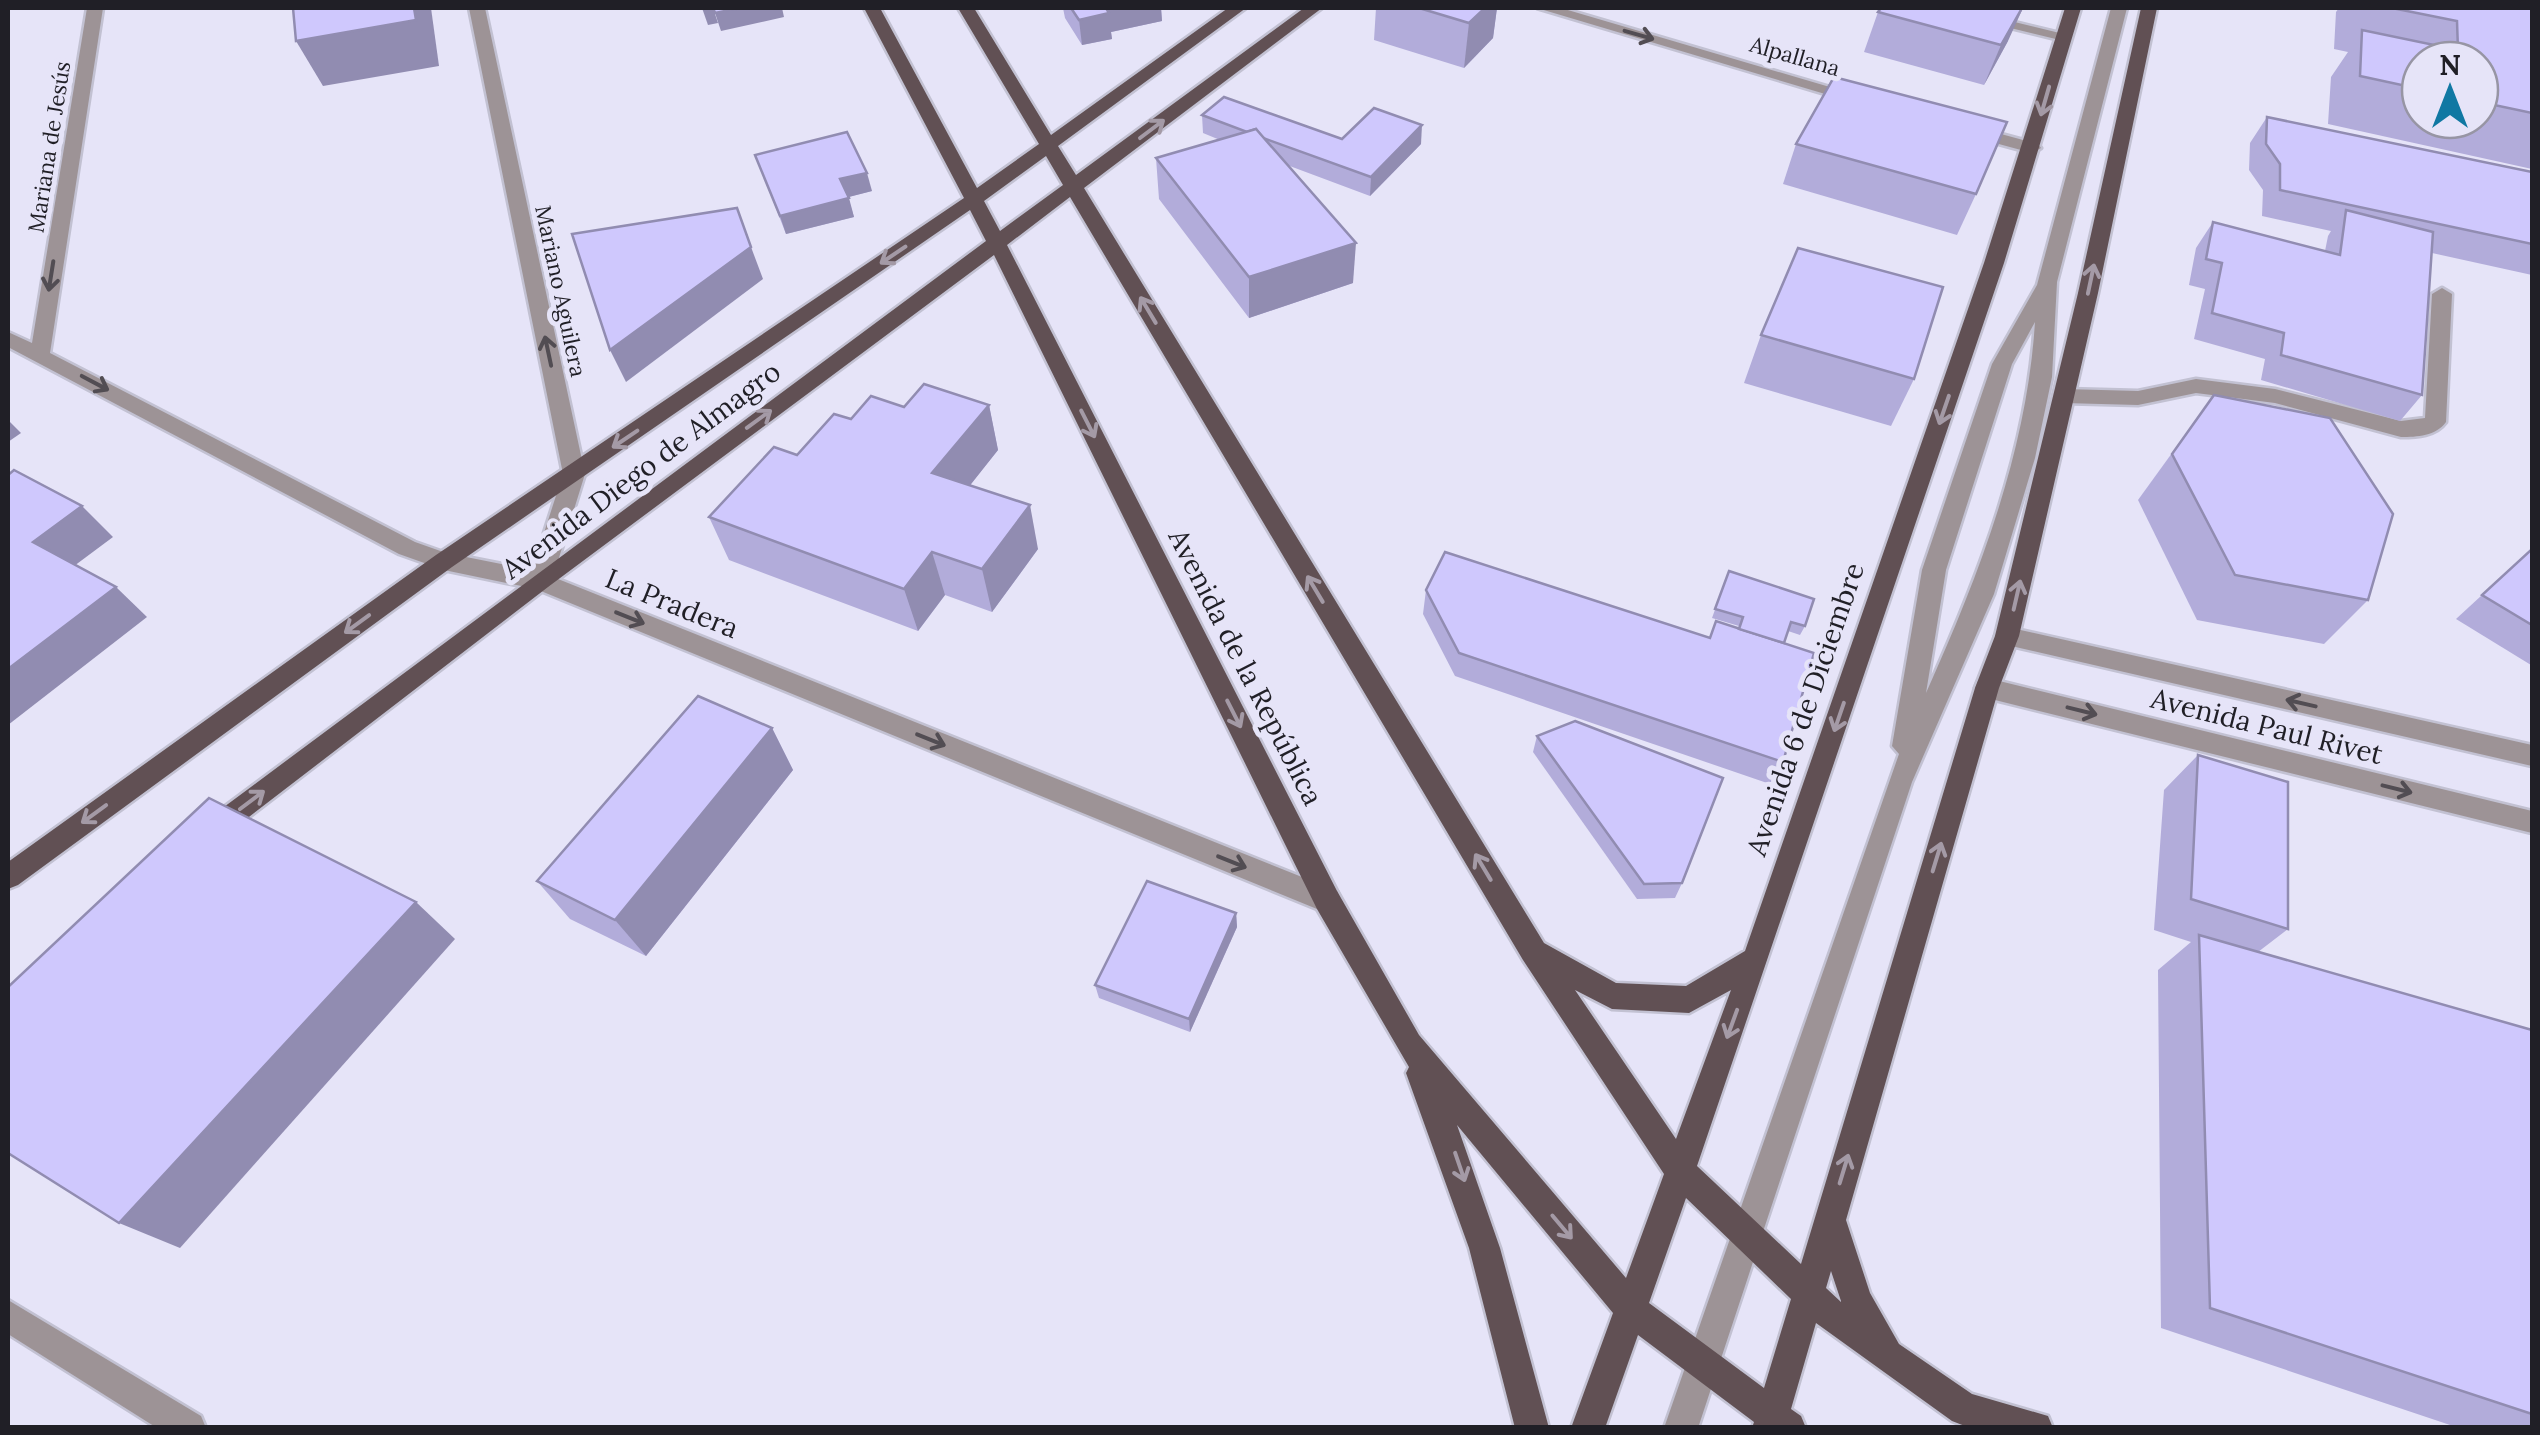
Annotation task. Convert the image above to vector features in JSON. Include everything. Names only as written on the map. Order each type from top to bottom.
[{"type":"main road","name":"Avenida de la República","points":[[872,8],[997,243],[1327,900],[1410,1045],[1632,1310],[1776,1424]]},
{"type":"main road","points":[[966,8],[1533,950],[1679,1170],[1807,1296],[1964,1409],[2036,1428]]},
{"type":"main road","name":"Avenida Diego de Almagro","points":[[8,877],[444,561],[973,200],[1238,8]]},
{"type":"main road","name":"Avenida Diego de Almagro","points":[[196,843],[540,581],[1314,8]]},
{"type":"main road","name":"Avenida 6 de Diciembre","points":[[1588,1428],[1756,959],[2032,148],[2073,8]]},
{"type":"main road","points":[[1776,1424],[1807,1296],[1987,688],[2008,636],[2149,8]]},
{"type":"main road","points":[[1533,950],[1612,996],[1689,1000],[1756,959]]},
{"type":"main road","points":[[1410,1045],[1450,1138],[1486,1241],[1532,1428]]},
{"type":"main road","points":[[1830,1219],[1857,1301],[1886,1352]]},
{"type":"street","name":"Mariana de Jesús","points":[[40,354],[95,8]]},
{"type":"street","name":"Mariano Aguilera","points":[[477,8],[574,474],[540,581]]},
{"type":"street","name":"Alpallana","points":[[1545,8],[1882,105]]},
{"type":"street","points":[[1937,8],[2064,36]]},
{"type":"street","points":[[1680,1428],[1899,782],[1982,594],[2024,458],[2042,377],[2047,282],[2119,8]]},
{"type":"street","points":[[1957,126],[2032,148]]},
{"type":"street","points":[[1899,782],[1934,570],[2002,364],[2047,282]]},
{"type":"street","points":[[2064,396],[2138,398],[2196,386],[2276,396],[2402,428],[2420,428],[2435,422],[2442,294]]},
{"type":"street","name":"La Pradera","points":[[8,339],[407,548],[444,561],[540,581],[1327,900]]},
{"type":"street","name":"Avenida Paul Rivet","points":[[2008,636],[2532,756]]},
{"type":"street","name":"Avenida Paul Rivet","points":[[1987,688],[2532,822]]},
{"type":"street","points":[[8,1316],[190,1428]]},
{"type":"building","points":[[293,8],[414,8],[416,20],[296,41]]},
{"type":"building","points":[[713,8],[740,8],[715,13]]},
{"type":"building","points":[[1071,8],[1106,8],[1109,13],[1079,20]]},
{"type":"building","points":[[1419,8],[1485,8],[1469,23]]},
{"type":"building","points":[[1881,8],[2022,8],[2001,45],[1878,12]]},
{"type":"building","points":[[2392,8],[2532,8],[2532,113],[2500,106],[2500,40],[2458,40],[2457,21]]},
{"type":"building","points":[[2362,30],[2410,40],[2400,40],[2400,85],[2360,76]]},
{"type":"building","points":[[1834,77],[2007,122],[1976,194],[1796,144]]},
{"type":"building","points":[[1224,97],[1342,139],[1374,108],[1422,125],[1371,177],[1263,138],[1256,129],[1247,132],[1202,115]]},
{"type":"building","points":[[2267,117],[2532,172],[2532,244],[2280,190],[2280,164],[2266,144]]},
{"type":"building","points":[[1256,129],[1356,243],[1249,277],[1156,158]]},
{"type":"building","points":[[847,132],[867,173],[840,179],[849,198],[780,216],[755,155]]},
{"type":"building","points":[[737,208],[751,247],[610,350],[572,234]]},
{"type":"building","points":[[2346,210],[2433,232],[2422,395],[2281,355],[2284,333],[2212,313],[2222,263],[2206,259],[2213,222],[2340,255]]},
{"type":"building","points":[[1798,248],[1943,287],[1914,379],[1761,335]]},
{"type":"building","points":[[924,384],[989,405],[932,473],[1030,505],[982,569],[932,552],[904,589],[709,517],[774,447],[797,455],[834,414],[851,419],[871,396],[904,407]]},
{"type":"building","points":[[2214,395],[2330,418],[2393,514],[2368,600],[2235,575],[2172,454]]},
{"type":"building","points":[[14,470],[82,506],[33,542],[116,587],[8,669],[8,475]]},
{"type":"building","points":[[2532,549],[2532,625],[2482,595]]},
{"type":"building","points":[[1445,552],[1710,638],[1716,621],[1814,653],[1783,762],[1459,653],[1426,590]]},
{"type":"building","points":[[1729,571],[1814,599],[1805,626],[1791,622],[1784,643],[1739,629],[1743,617],[1715,609]]},
{"type":"building","points":[[698,696],[772,728],[615,920],[537,881]]},
{"type":"building","points":[[1575,721],[1723,778],[1682,883],[1644,884],[1537,736]]},
{"type":"building","points":[[2198,755],[2288,782],[2288,929],[2191,899]]},
{"type":"building","points":[[209,798],[416,902],[119,1223],[8,1153],[8,987]]},
{"type":"building","points":[[1147,881],[1236,913],[1189,1019],[1095,985]]},
{"type":"building","points":[[2199,935],[2532,1030],[2532,1414],[2210,1308]]}]
